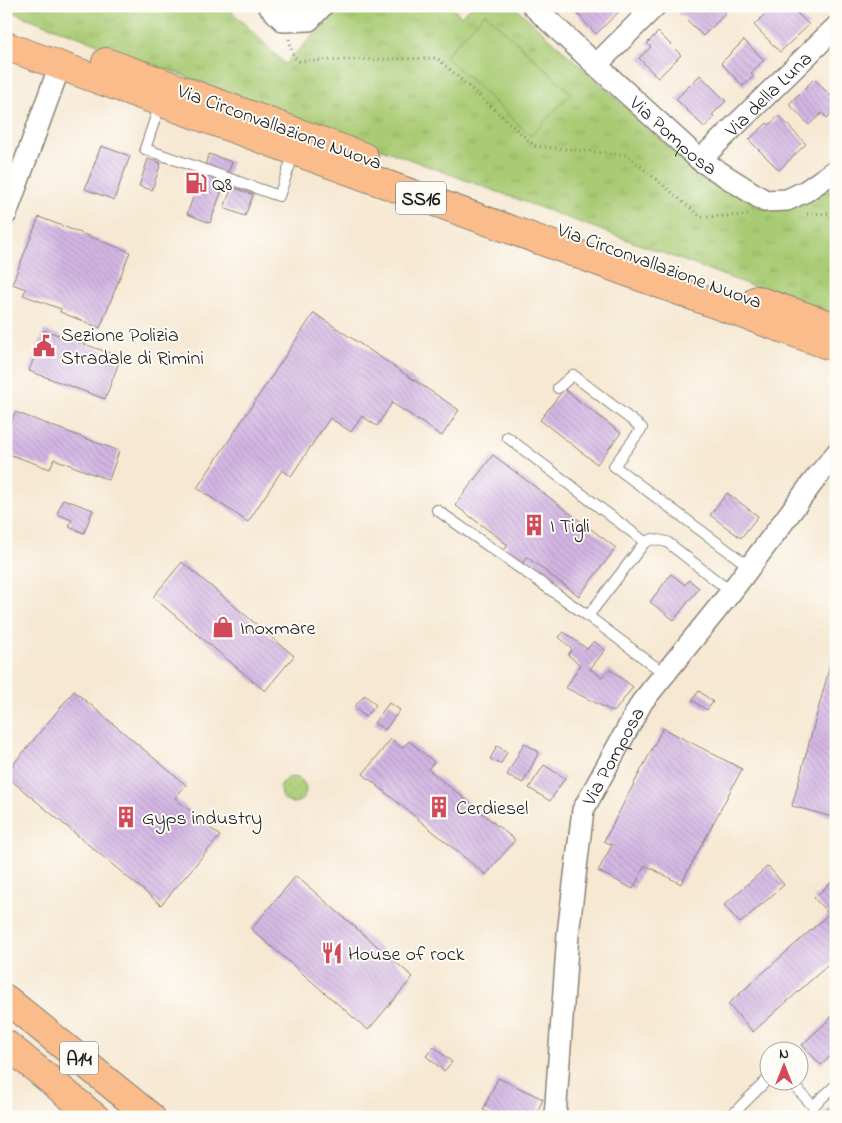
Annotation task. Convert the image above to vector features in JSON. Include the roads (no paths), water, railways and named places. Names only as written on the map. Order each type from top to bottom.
[{"type":"main road","name":"Via Circonvallazione Nuova","points":[[6,26],[255,116],[649,263],[836,327]]},
{"type":"main road","name":"Via Circonvallazione Nuova","points":[[6,46],[836,348]]},
{"type":"main road","name":"A14","points":[[6,999],[151,1117]]},
{"type":"main road","name":"A14","points":[[6,1044],[95,1117]]},
{"type":"street","points":[[269,6],[284,21],[309,20],[322,6]]},
{"type":"street","name":"Via Pomposa","points":[[533,6],[700,160],[765,201],[787,200],[806,191],[836,170]]},
{"type":"street","points":[[596,65],[655,6]]},
{"type":"street","name":"Via della Luna","points":[[700,160],[836,27]]},
{"type":"street","points":[[6,214],[60,65]]},
{"type":"street","name":"Via Pomposa","points":[[555,1117],[568,934],[583,810],[642,702],[732,592],[834,453]]},
{"type":"lane","points":[[161,103],[145,149],[279,196],[294,152]]},
{"type":"lane","points":[[558,388],[573,375],[642,428],[614,466],[750,567]]},
{"type":"lane","points":[[507,437],[645,542]]},
{"type":"lane","points":[[437,510],[588,616],[665,674]]},
{"type":"lane","points":[[588,616],[645,542],[653,539],[667,542],[732,592]]},
{"type":"lane","points":[[798,1090],[813,1106],[836,1085]]},
{"type":"lane","points":[[730,1117],[760,1087]]},
{"type":"place","name":"Q8","points":[[196,183]]},
{"type":"place","name":"Sezione Polizia Stradale di Rimini","points":[[44,346]]},
{"type":"place","name":"I Tigli","points":[[534,525]]},
{"type":"place","name":"Inoxmare","points":[[223,627]]},
{"type":"place","name":"Cerdiesel","points":[[439,807]]},
{"type":"place","name":"Gyps industry","points":[[126,817]]},
{"type":"place","name":"House of rock","points":[[332,953]]}]
